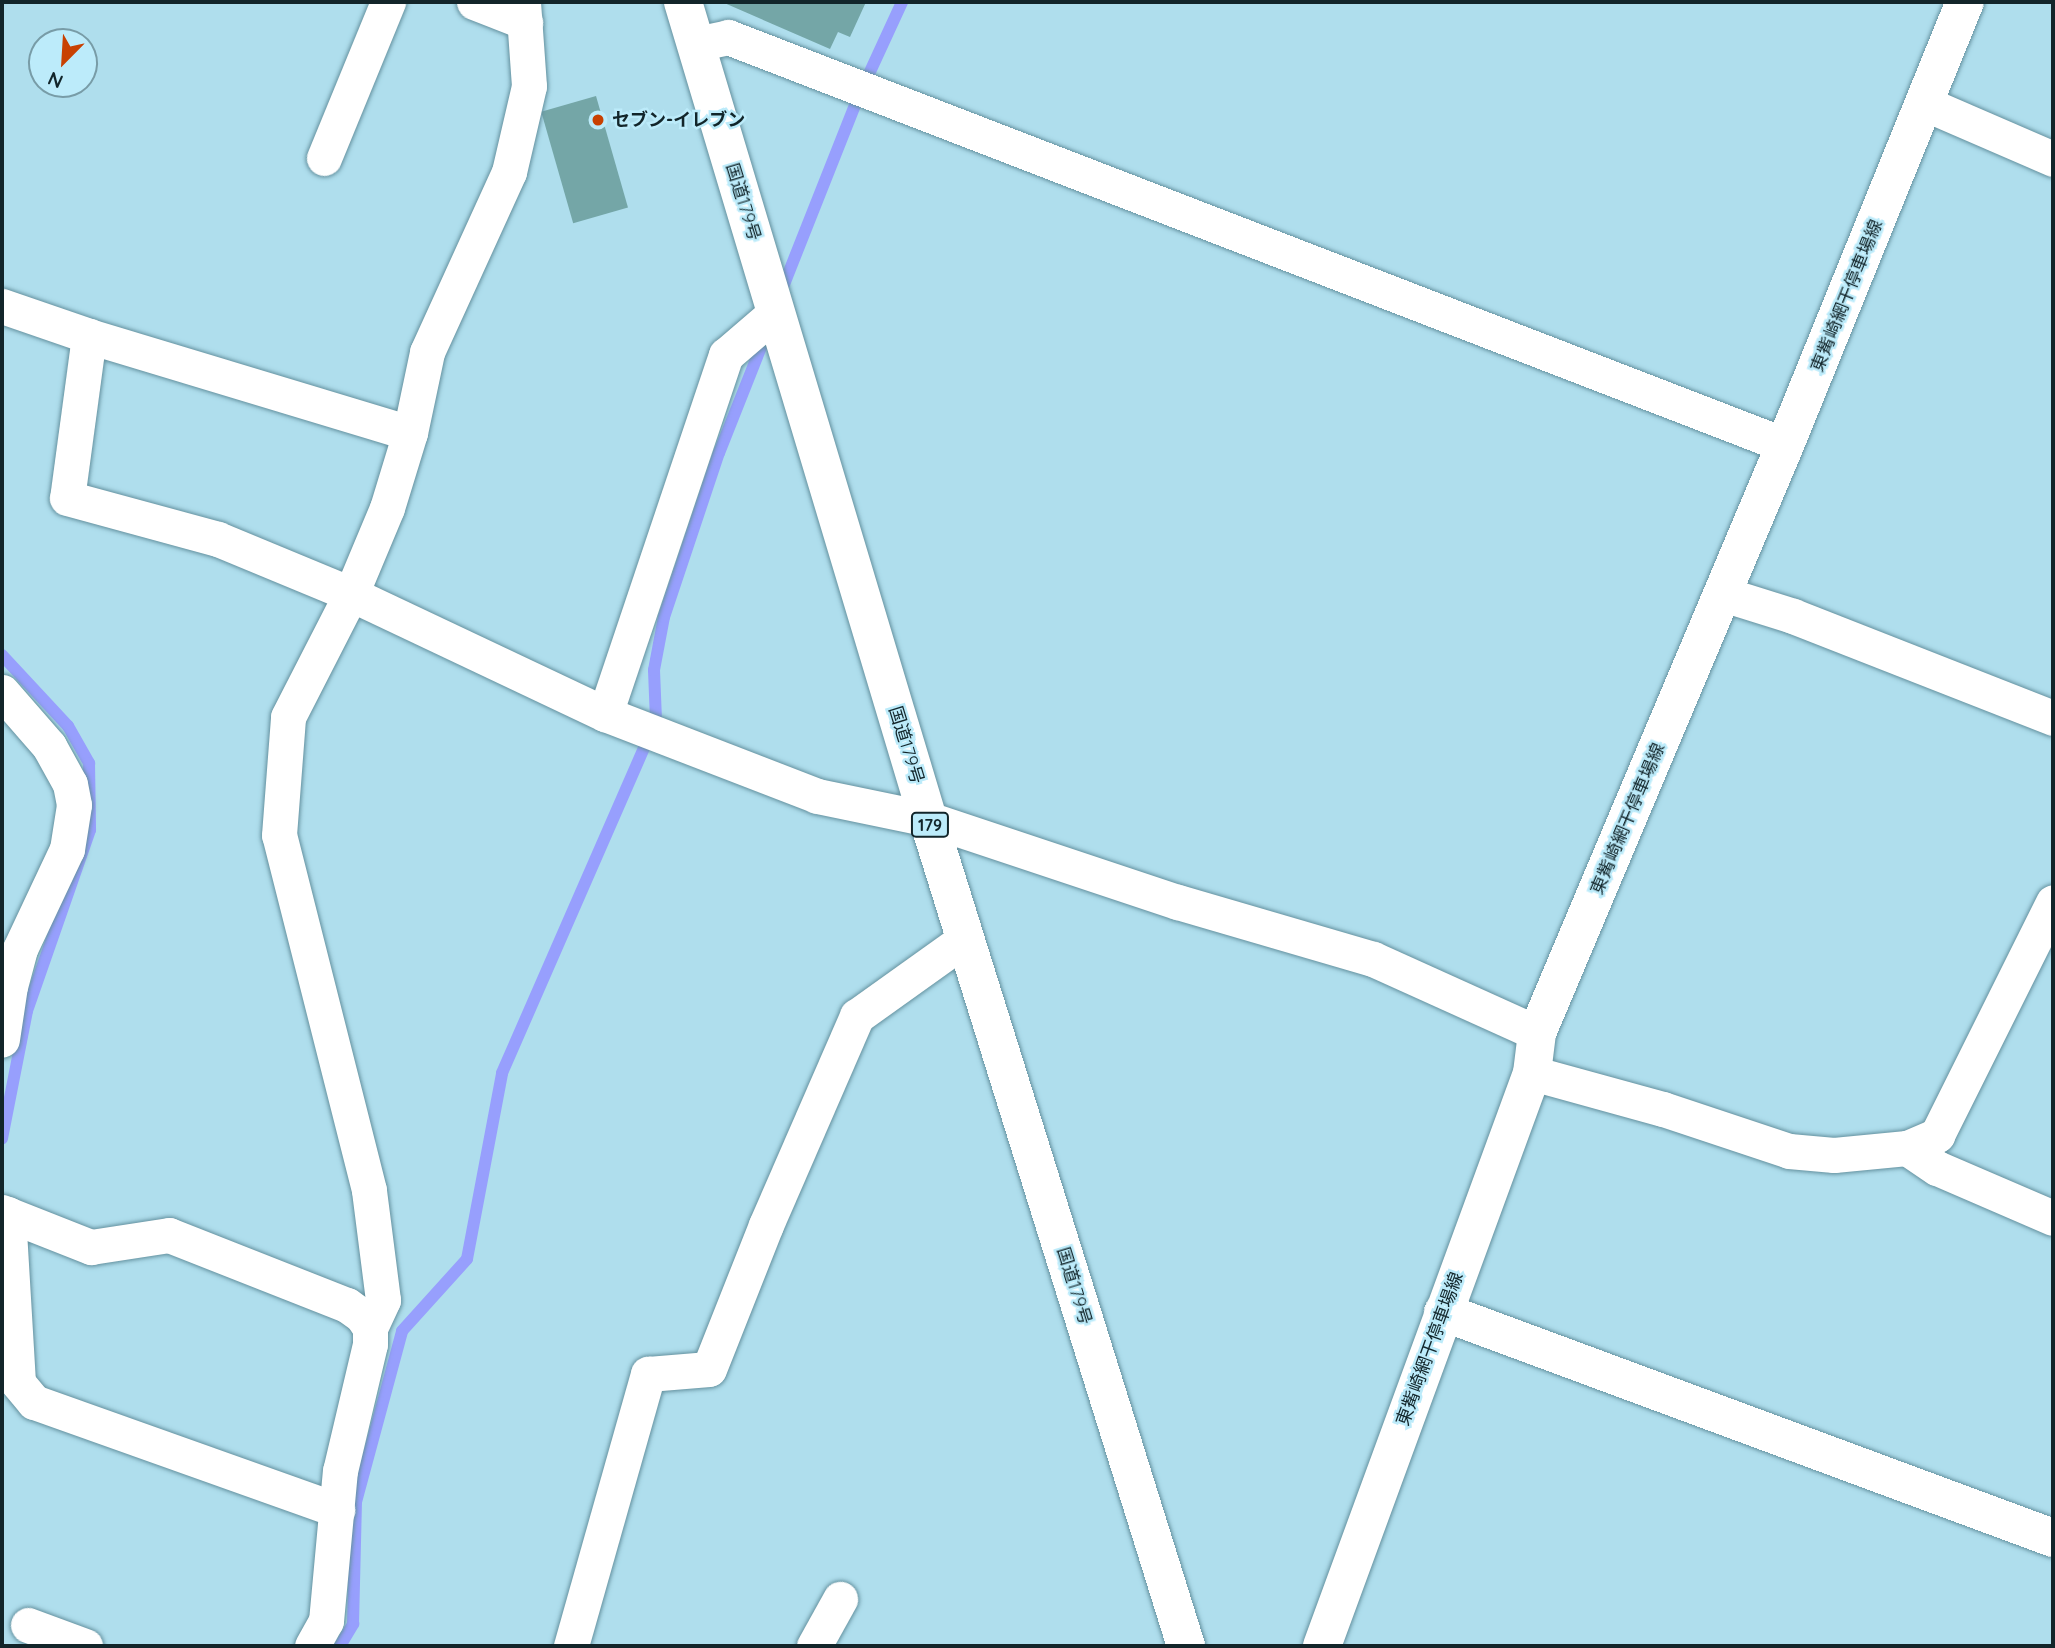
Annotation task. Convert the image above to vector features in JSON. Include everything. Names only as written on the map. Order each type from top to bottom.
[{"type":"main road","name":"国道179号","points":[[683,2],[928,819],[1186,1646]]},
{"type":"main road","name":"東觜崎網干停車場線","points":[[1322,1646],[1532,1073],[1537,1033],[1786,445],[1965,2]]},
{"type":"main road","points":[[1443,1312],[2053,1538]]},
{"type":"street","points":[[324,158],[388,2]]},
{"type":"street","points":[[312,1646],[326,1621],[340,1471],[370,1345],[370,1328],[383,1300],[369,1190],[279,835],[288,717],[351,594],[387,508],[410,433],[428,352],[509,172],[529,86],[524,12],[474,2]]},
{"type":"street","points":[[696,44],[728,37],[1786,445]]},
{"type":"street","points":[[1926,104],[2053,159]]},
{"type":"street","points":[[2,306],[89,336],[410,433]]},
{"type":"street","points":[[605,714],[726,355],[776,312]]},
{"type":"street","points":[[89,336],[67,498],[218,539],[351,594],[605,714],[817,796],[928,819],[1178,902],[1373,959],[1537,1033]]},
{"type":"street","points":[[1723,594],[1793,616],[2053,718]]},
{"type":"street","points":[[2,692],[49,746],[70,784],[74,805],[67,849],[20,949],[10,986],[2,1039]]},
{"type":"street","points":[[1532,1073],[1663,1109],[1789,1151],[1834,1155],[1907,1148],[1937,1135],[2053,902]]},
{"type":"street","points":[[571,1646],[648,1374],[709,1369],[766,1225],[857,1016],[965,939]]},
{"type":"street","points":[[1907,1148],[1937,1168],[2053,1218]]},
{"type":"street","points":[[337,1510],[34,1402],[18,1383],[5,1213],[91,1247],[169,1235],[347,1305],[362,1316],[370,1328]]},
{"type":"street","points":[[814,1646],[840,1599]]},
{"type":"street","points":[[28,1625],[85,1646]]},
{"type":"building","points":[[722,2],[866,2],[850,37],[838,32],[830,49]]},
{"type":"building","points":[[596,96],[628,208],[573,223],[541,112]]},
{"type":"waterway","points":[[781,292],[857,100],[902,2]]},
{"type":"waterway","points":[[340,1646],[353,1624],[356,1502],[402,1331],[467,1259],[502,1073],[656,720],[654,670],[664,617],[719,453],[767,332]]},
{"type":"waterway","points":[[2,655],[68,726],[89,763],[90,830],[27,1011],[2,1139]]},
{"type":"place","name":"セブン-イレブン","points":[[598,120]]}]
